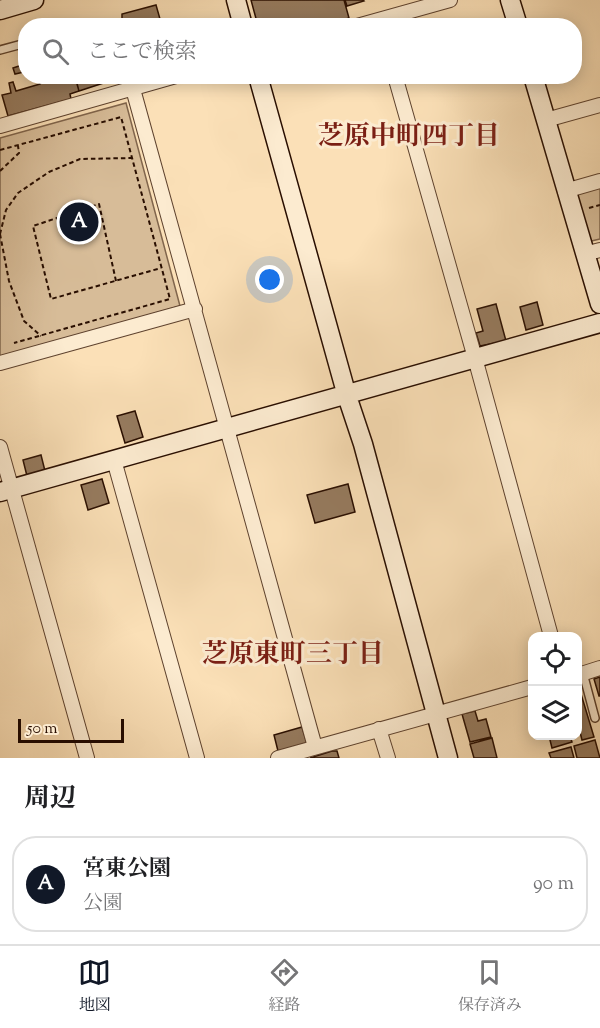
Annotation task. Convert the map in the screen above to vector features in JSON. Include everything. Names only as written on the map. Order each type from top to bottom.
[{"type":"street","points":[[0,10],[34,0]]},
{"type":"street","points":[[236,0],[241,18]]},
{"type":"street","points":[[393,18],[450,0]]},
{"type":"street","points":[[510,0],[516,18]]},
{"type":"street","points":[[0,126],[147,84]]},
{"type":"street","points":[[260,84],[347,396],[363,444],[448,758]]},
{"type":"street","points":[[397,84],[476,358],[550,632]]},
{"type":"street","points":[[535,84],[565,191],[592,252],[600,304]]},
{"type":"street","points":[[133,88],[315,747]]},
{"type":"street","points":[[546,120],[600,105]]},
{"type":"street","points":[[565,191],[600,181]]},
{"type":"street","points":[[0,363],[195,309]]},
{"type":"street","points":[[6,490],[347,396],[600,323]]},
{"type":"street","points":[[0,447],[6,490],[87,758]]},
{"type":"street","points":[[114,460],[197,758]]},
{"type":"street","points":[[582,673],[600,668]]},
{"type":"street","points":[[278,758],[528,688]]},
{"type":"street","points":[[379,729],[388,758]]},
{"type":"lane","points":[[0,50],[18,46]]},
{"type":"lane","points":[[582,680],[595,718]]},
{"type":"path","points":[[0,150],[121,117],[170,299],[10,344]]},
{"type":"path","points":[[0,171],[19,153],[18,145]]},
{"type":"path","points":[[41,336],[24,321],[9,281],[0,234],[6,210],[18,192],[49,172],[80,159],[132,158]]},
{"type":"path","points":[[116,280],[99,204],[33,226],[51,299],[161,268]]},
{"type":"shaded area","points":[[126,103],[180,306],[0,358],[0,138]]},
{"type":"shaded area","points":[[600,187],[600,239],[587,242],[574,199],[579,192]]},
{"type":"building","points":[[251,0],[344,0],[349,18],[256,18]]},
{"type":"building","points":[[345,0],[363,0],[364,1],[347,6]]},
{"type":"building","points":[[156,5],[160,18],[122,18],[122,14]]},
{"type":"building","points":[[18,66],[18,73],[15,74],[13,68]]},
{"type":"building","points":[[13,82],[16,91],[40,84],[77,84],[79,91],[70,94],[71,99],[8,116],[2,95],[11,93],[9,83]]},
{"type":"building","points":[[77,84],[100,84],[79,91]]},
{"type":"building","points":[[537,302],[543,325],[526,330],[520,307]]},
{"type":"building","points":[[496,304],[506,341],[480,346],[476,333],[483,331],[477,309]]},
{"type":"building","points":[[135,411],[143,437],[125,443],[117,416]]},
{"type":"building","points":[[41,455],[45,471],[27,476],[23,460]]},
{"type":"building","points":[[102,479],[109,503],[88,510],[81,485]]},
{"type":"building","points":[[348,484],[355,512],[315,523],[307,495]]},
{"type":"building","points":[[600,677],[600,696],[599,696],[594,679]]},
{"type":"building","points":[[582,697],[594,737],[582,740]]},
{"type":"building","points":[[475,711],[478,721],[486,719],[491,737],[470,742],[462,714]]},
{"type":"building","points":[[302,727],[307,743],[278,751],[274,735]]},
{"type":"building","points":[[492,738],[497,758],[474,758],[470,744]]},
{"type":"building","points":[[550,740],[571,740],[572,742],[552,748]]},
{"type":"building","points":[[595,740],[600,758],[577,758],[574,746]]},
{"type":"building","points":[[571,747],[574,758],[551,758],[549,753]]},
{"type":"building","points":[[337,751],[339,758],[310,758]]},
{"type":"place","name":"宮東公園","points":[[79,222]]},
{"type":"district","name":"芝原中町四丁目","points":[[409,135]]},
{"type":"district","name":"芝原東町三丁目","points":[[293,653]]}]
